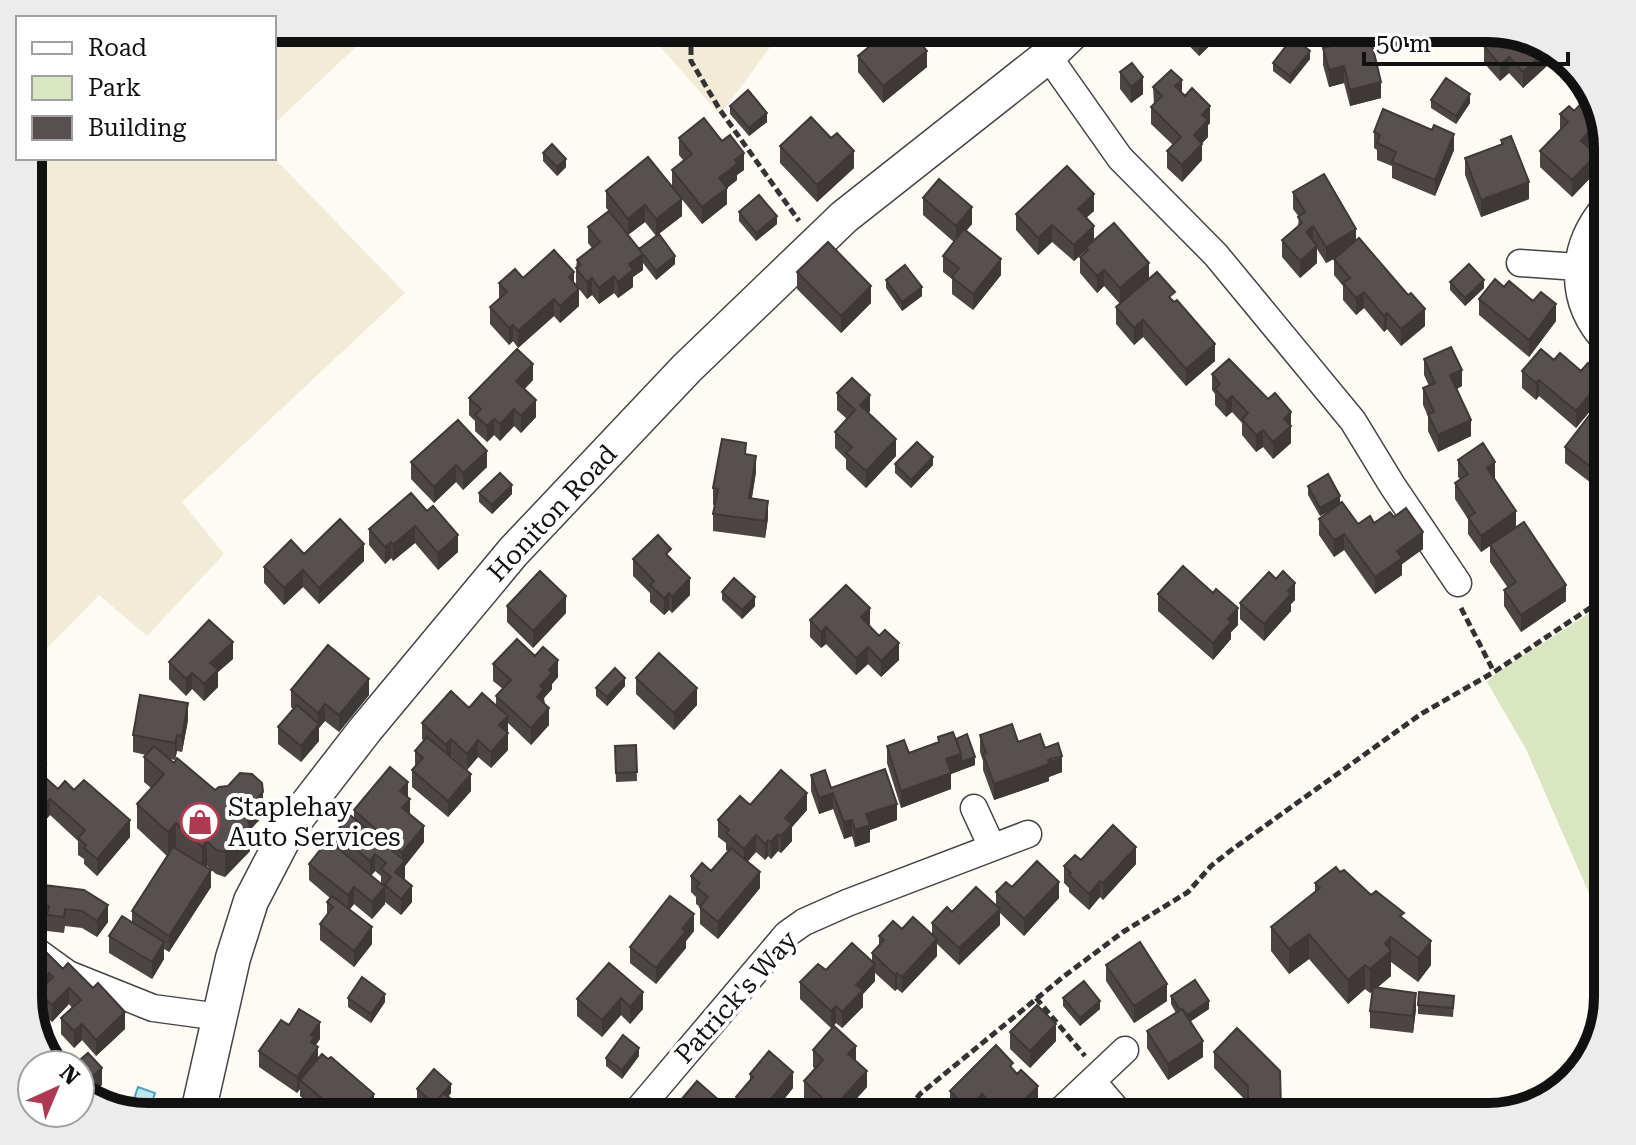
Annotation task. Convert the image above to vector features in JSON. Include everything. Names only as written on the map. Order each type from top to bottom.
[{"type":"street","name":"Honiton Road","points":[[203,1103],[233,958],[251,901],[289,828],[323,784],[513,552],[687,368],[844,217],[1062,42]]},
{"type":"street","points":[[1048,56],[1120,158],[1216,255],[1344,409],[1458,583]]},
{"type":"street","points":[[1594,222],[1582,244],[1578,267],[1578,291],[1584,311],[1594,325]]},
{"type":"street","points":[[1520,263],[1578,267]]},
{"type":"street","points":[[974,808],[992,847]]},
{"type":"street","name":"Patrick's Way","points":[[644,1103],[787,934],[804,922],[1028,834]]},
{"type":"street","points":[[42,955],[68,974],[153,1008],[220,1017]]},
{"type":"street","points":[[1069,1103],[1125,1050]]},
{"type":"street","points":[[1096,1077],[1114,1103]]},
{"type":"path","points":[[691,42],[691,61],[720,110],[816,244]]},
{"type":"path","points":[[1458,583],[1458,601],[1494,672]]},
{"type":"path","points":[[913,1103],[1036,998],[1123,932],[1188,892],[1211,866],[1302,798],[1421,714],[1494,672],[1594,605]]},
{"type":"path","points":[[1036,998],[1096,1077]]},
{"type":"shaded area","points":[[276,42],[361,42],[276,122]]},
{"type":"shaded area","points":[[656,42],[773,42],[720,115]]},
{"type":"shaded area","points":[[42,160],[276,160],[405,293],[182,502],[224,554],[147,636],[99,595],[42,654]]},
{"type":"green space","points":[[1594,610],[1594,905],[1526,749],[1487,682]]},
{"type":"water","points":[[138,1087],[155,1093],[152,1103],[133,1102]]},
{"type":"building","points":[[875,42],[920,42],[927,51],[883,86],[858,56]]},
{"type":"building","points":[[1289,42],[1299,42],[1310,51],[1290,76],[1273,63]]},
{"type":"building","points":[[1346,42],[1371,42],[1381,82],[1350,90],[1344,66],[1329,70],[1323,48]]},
{"type":"building","points":[[1489,42],[1502,43],[1540,56],[1523,72],[1509,57],[1500,65],[1484,46]]},
{"type":"building","points":[[1132,63],[1143,77],[1131,87],[1120,72]]},
{"type":"building","points":[[1171,70],[1182,80],[1175,86],[1185,96],[1192,88],[1210,106],[1202,115],[1208,120],[1194,135],[1202,144],[1182,165],[1167,151],[1181,137],[1151,107],[1162,96],[1153,87]]},
{"type":"building","points":[[1446,78],[1470,94],[1456,116],[1431,100]]},
{"type":"building","points":[[748,90],[767,113],[749,128],[730,106]]},
{"type":"building","points":[[1584,103],[1592,128],[1581,141],[1594,153],[1594,157],[1572,180],[1540,151],[1568,122],[1560,114],[1569,106],[1574,111]]},
{"type":"building","points":[[1383,109],[1432,130],[1434,125],[1454,134],[1435,180],[1392,162],[1396,152],[1377,143],[1380,135],[1374,132]]},
{"type":"building","points":[[811,117],[831,138],[837,133],[854,151],[817,185],[780,146]]},
{"type":"building","points":[[704,118],[722,141],[730,135],[744,153],[735,160],[737,164],[719,178],[727,188],[702,207],[672,170],[692,154],[679,138]]},
{"type":"building","points":[[1511,136],[1529,182],[1481,200],[1465,158],[1503,144],[1501,140]]},
{"type":"building","points":[[552,144],[566,159],[557,167],[543,153]]},
{"type":"building","points":[[648,157],[682,199],[656,219],[645,205],[628,219],[606,191]]},
{"type":"building","points":[[1067,166],[1094,194],[1078,209],[1094,226],[1074,245],[1052,225],[1038,238],[1016,214]]},
{"type":"building","points":[[1324,174],[1356,229],[1326,247],[1313,226],[1306,232],[1317,246],[1300,261],[1282,240],[1302,223],[1298,217],[1305,212],[1293,192]]},
{"type":"building","points":[[939,179],[972,207],[956,226],[923,198]]},
{"type":"building","points":[[759,195],[777,216],[756,233],[739,212]]},
{"type":"building","points":[[609,211],[643,254],[629,264],[633,270],[618,282],[614,276],[599,288],[592,278],[587,282],[576,268],[581,265],[577,260],[600,242],[588,227]]},
{"type":"building","points":[[1114,223],[1149,263],[1120,288],[1104,270],[1097,276],[1080,257],[1088,250],[1085,248]]},
{"type":"building","points":[[964,229],[1001,259],[973,294],[952,277],[959,268],[943,256]]},
{"type":"building","points":[[659,234],[675,256],[656,271],[639,249]]},
{"type":"building","points":[[1359,238],[1408,295],[1411,293],[1425,309],[1401,329],[1387,313],[1384,316],[1364,292],[1356,298],[1343,283],[1350,278],[1334,259]]},
{"type":"building","points":[[828,242],[871,286],[841,316],[797,272]]},
{"type":"building","points":[[554,250],[574,272],[569,277],[579,289],[560,306],[554,299],[518,331],[513,325],[509,328],[490,307],[507,292],[499,283],[515,269],[523,278]]},
{"type":"building","points":[[1469,264],[1484,280],[1465,298],[1450,282]]},
{"type":"building","points":[[905,265],[922,287],[902,302],[886,280]]},
{"type":"building","points":[[1157,272],[1175,292],[1169,297],[1174,302],[1177,300],[1215,344],[1186,369],[1143,320],[1134,328],[1116,307]]},
{"type":"building","points":[[1495,279],[1504,287],[1509,281],[1533,301],[1541,292],[1556,304],[1529,340],[1479,299]]},
{"type":"building","points":[[1451,347],[1462,370],[1450,375],[1471,420],[1438,435],[1428,414],[1434,412],[1423,388],[1435,383],[1424,359]]},
{"type":"building","points":[[517,349],[533,364],[516,381],[536,400],[521,416],[514,409],[500,424],[494,419],[487,426],[475,415],[481,409],[469,398]]},
{"type":"building","points":[[1541,349],[1554,360],[1560,353],[1581,371],[1588,363],[1594,368],[1594,390],[1576,411],[1539,380],[1536,383],[1522,371]]},
{"type":"building","points":[[1229,359],[1268,399],[1275,393],[1291,412],[1284,419],[1291,426],[1273,442],[1263,430],[1256,435],[1242,419],[1248,413],[1232,396],[1226,401],[1215,389],[1220,384],[1212,374]]},
{"type":"building","points":[[852,378],[870,395],[860,405],[896,439],[866,471],[846,453],[852,447],[835,432],[855,410],[837,393]]},
{"type":"building","points":[[1592,412],[1594,414],[1594,469],[1565,447]]},
{"type":"building","points":[[458,420],[487,451],[463,473],[456,465],[434,487],[411,462]]},
{"type":"building","points":[[722,439],[746,443],[745,454],[756,456],[749,498],[768,501],[765,521],[713,514],[718,489],[713,488]]},
{"type":"building","points":[[917,442],[933,457],[911,480],[895,464]]},
{"type":"building","points":[[1483,443],[1495,462],[1487,468],[1516,511],[1481,536],[1468,517],[1475,513],[1455,483],[1468,474],[1458,460]]},
{"type":"building","points":[[500,473],[512,485],[492,505],[479,493]]},
{"type":"building","points":[[1328,474],[1340,496],[1320,508],[1308,486]]},
{"type":"building","points":[[411,493],[427,511],[433,506],[458,535],[438,553],[415,526],[393,545],[391,542],[385,547],[369,529]]},
{"type":"building","points":[[1342,502],[1358,524],[1370,516],[1374,523],[1390,512],[1394,517],[1406,508],[1423,532],[1397,551],[1402,558],[1375,577],[1344,534],[1334,540],[1319,519]]},
{"type":"building","points":[[340,519],[364,544],[319,588],[303,570],[284,588],[264,567],[291,540],[304,554]]},
{"type":"building","points":[[1524,522],[1566,585],[1521,615],[1504,590],[1516,582],[1490,545]]},
{"type":"building","points":[[658,535],[671,549],[666,554],[690,578],[672,597],[669,593],[664,598],[650,585],[654,581],[633,559]]},
{"type":"building","points":[[1183,566],[1213,593],[1216,589],[1238,608],[1228,619],[1231,622],[1213,643],[1158,594]]},
{"type":"building","points":[[540,571],[566,596],[533,631],[507,606]]},
{"type":"building","points":[[1283,571],[1295,583],[1288,591],[1291,594],[1264,624],[1240,603],[1269,572],[1276,579]]},
{"type":"building","points":[[734,578],[755,597],[742,610],[722,592]]},
{"type":"building","points":[[846,585],[870,608],[861,617],[879,636],[885,630],[899,643],[881,661],[868,647],[856,658],[826,627],[821,632],[810,620]]},
{"type":"building","points":[[209,620],[233,642],[210,663],[218,670],[204,684],[192,673],[186,679],[169,662]]},
{"type":"building","points":[[517,639],[535,656],[543,647],[558,660],[549,670],[552,673],[540,686],[544,689],[537,697],[549,708],[531,728],[496,696],[511,680],[493,664]]},
{"type":"building","points":[[328,645],[369,679],[339,715],[325,704],[318,713],[291,690]]},
{"type":"building","points":[[659,653],[697,688],[674,713],[636,678]]},
{"type":"building","points":[[615,668],[625,678],[607,697],[596,688]]},
{"type":"building","points":[[451,691],[469,708],[482,693],[508,716],[499,725],[508,733],[491,752],[478,740],[467,754],[451,739],[446,745],[422,723]]},
{"type":"building","points":[[140,695],[188,703],[182,736],[177,735],[175,743],[133,735]]},
{"type":"building","points":[[297,705],[319,724],[301,746],[278,727]]},
{"type":"building","points":[[1012,724],[1018,742],[1040,734],[1045,748],[1058,743],[1062,756],[1048,760],[1049,764],[994,784],[980,735]]},
{"type":"building","points":[[953,732],[961,754],[946,759],[951,773],[901,791],[887,746],[904,740],[909,753],[939,742],[938,737]]},
{"type":"building","points":[[967,734],[975,757],[961,762],[956,739]]},
{"type":"building","points":[[427,737],[471,774],[448,801],[412,770],[423,758],[415,751]]},
{"type":"building","points":[[636,745],[637,772],[616,773],[615,746]]},
{"type":"building","points":[[154,746],[174,763],[177,758],[215,790],[228,786],[240,773],[252,774],[262,783],[263,792],[245,811],[250,827],[225,852],[216,850],[207,841],[202,847],[176,823],[168,832],[137,804],[164,774],[144,757]]},
{"type":"building","points":[[390,767],[408,782],[400,791],[410,799],[402,808],[424,826],[402,853],[354,810]]},
{"type":"building","points":[[885,769],[897,804],[866,814],[870,825],[855,830],[852,820],[844,822],[833,793],[819,798],[811,775],[825,770],[831,788]]},
{"type":"building","points":[[781,770],[807,793],[785,818],[792,824],[781,836],[778,834],[765,844],[756,835],[744,849],[726,833],[729,830],[718,820],[740,796],[750,805]]},
{"type":"building","points":[[42,775],[58,789],[65,781],[74,790],[84,780],[130,820],[97,859],[78,838],[85,830],[50,799],[42,808]]},
{"type":"building","points":[[350,815],[405,861],[395,872],[412,886],[401,899],[385,885],[391,877],[381,869],[386,863],[375,854],[370,861],[336,832]]},
{"type":"building","points":[[1113,825],[1136,847],[1089,894],[1064,866],[1075,855],[1081,860]]},
{"type":"building","points":[[328,840],[385,887],[372,902],[354,887],[348,895],[309,864]]},
{"type":"building","points":[[173,847],[211,870],[169,936],[132,911]]},
{"type":"building","points":[[731,848],[760,872],[718,922],[700,907],[708,897],[696,887],[700,883],[691,876],[702,863],[711,871]]},
{"type":"building","points":[[1037,861],[1059,882],[1024,919],[996,892],[1006,882],[1012,887]]},
{"type":"building","points":[[1336,867],[1340,872],[1344,870],[1371,895],[1376,891],[1404,913],[1400,916],[1431,941],[1418,958],[1391,937],[1385,943],[1391,951],[1370,969],[1365,965],[1348,980],[1309,934],[1289,949],[1271,927],[1320,888],[1315,883]]},
{"type":"building","points":[[42,885],[84,890],[108,905],[97,921],[82,911],[65,909],[64,917],[47,915],[49,906],[42,905]]},
{"type":"building","points":[[976,887],[1000,909],[959,948],[932,923],[947,907],[952,912]]},
{"type":"building","points":[[332,896],[372,927],[354,951],[320,924],[333,907],[327,902]]},
{"type":"building","points":[[670,896],[694,914],[682,929],[686,931],[656,968],[630,947]]},
{"type":"building","points":[[122,916],[164,942],[152,962],[109,936]]},
{"type":"building","points":[[913,917],[937,939],[902,977],[897,973],[895,975],[872,953],[884,940],[879,936],[893,921],[902,929]]},
{"type":"building","points":[[1140,942],[1167,984],[1134,1006],[1106,965]]},
{"type":"building","points":[[852,943],[875,964],[856,985],[863,990],[842,1012],[836,1006],[831,1011],[800,982],[818,964],[826,970]]},
{"type":"building","points":[[45,951],[63,969],[68,963],[93,988],[98,983],[125,1012],[96,1040],[82,1024],[74,1031],[61,1018],[81,1000],[69,988],[52,1005],[42,996],[42,988],[53,977],[49,973],[42,981],[42,954]]},
{"type":"building","points":[[609,963],[643,992],[630,1007],[621,998],[602,1020],[577,999]]},
{"type":"building","points":[[362,977],[385,994],[371,1014],[348,998]]},
{"type":"building","points":[[1195,980],[1209,1001],[1187,1015],[1171,996]]},
{"type":"building","points":[[1084,981],[1100,1001],[1080,1018],[1063,998]]},
{"type":"building","points":[[1373,987],[1416,993],[1413,1016],[1370,1011]]},
{"type":"building","points":[[1419,992],[1454,996],[1453,1008],[1418,1005]]},
{"type":"building","points":[[1037,1005],[1056,1024],[1030,1051],[1010,1032]]},
{"type":"building","points":[[299,1009],[320,1022],[311,1035],[314,1037],[311,1042],[318,1047],[297,1077],[259,1051],[281,1020],[289,1025]]},
{"type":"building","points":[[1182,1009],[1203,1041],[1168,1064],[1147,1031]]},
{"type":"building","points":[[834,1026],[856,1046],[848,1054],[867,1071],[838,1103],[828,1103],[804,1081],[823,1060],[813,1050]]},
{"type":"building","points":[[1237,1028],[1280,1071],[1281,1103],[1248,1103],[1248,1086],[1214,1052]]},
{"type":"building","points":[[623,1035],[639,1048],[622,1070],[606,1058]]},
{"type":"building","points":[[996,1045],[1013,1063],[1010,1066],[1017,1074],[1021,1070],[1038,1086],[1021,1103],[989,1103],[982,1094],[973,1103],[961,1103],[950,1091]]},
{"type":"building","points":[[769,1051],[793,1072],[768,1103],[743,1103],[736,1097],[753,1077],[750,1074]]},
{"type":"building","points":[[322,1054],[328,1059],[331,1057],[374,1094],[367,1103],[327,1103],[300,1080]]},
{"type":"building","points":[[434,1069],[451,1084],[435,1103],[417,1089]]},
{"type":"building","points":[[697,1081],[722,1103],[678,1103]]},
{"type":"building","points":[[443,1093],[457,1103],[435,1103]]},
{"type":"place","name":"Staplehay Auto Services","points":[[200,822]]}]
